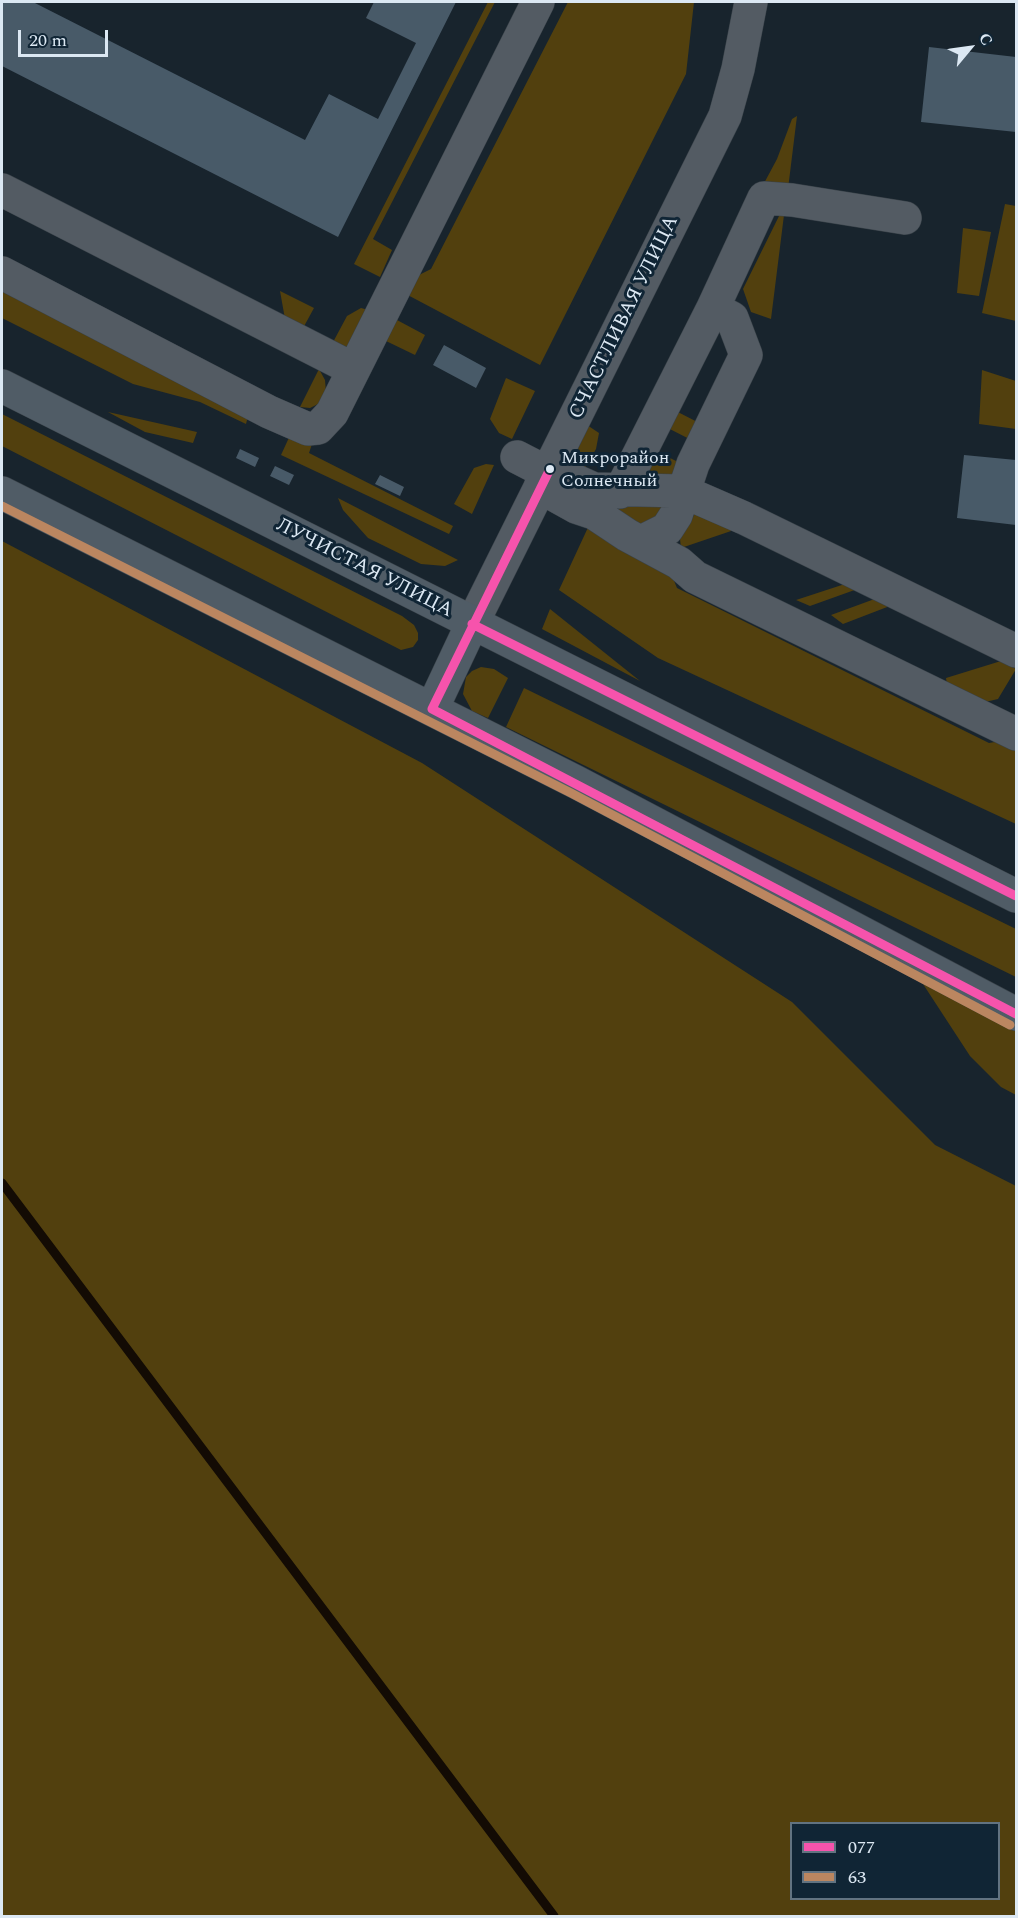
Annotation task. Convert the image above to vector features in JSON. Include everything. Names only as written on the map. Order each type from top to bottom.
[{"type":"main road","name":"ЛУЧИСТАЯ УЛИЦА","points":[[2,386],[1017,896]]},
{"type":"main road","points":[[2,493],[432,708],[1017,1014]]},
{"type":"main road","points":[[432,708],[472,624]]},
{"type":"street","points":[[2,273],[269,412],[308,429],[318,428],[332,413],[538,2]]},
{"type":"street","name":"СЧАСТЛИВАЯ УЛИЦА","points":[[472,624],[726,116],[751,2]]},
{"type":"street","points":[[2,190],[353,369]]},
{"type":"street","points":[[620,492],[713,308],[764,198],[792,200],[905,218]]},
{"type":"street","points":[[641,542],[667,529],[676,516],[682,492],[746,355],[732,318],[713,308]]},
{"type":"street","points":[[517,458],[546,476],[576,507],[594,513],[679,563],[695,577],[1008,725]]},
{"type":"street","points":[[546,476],[588,488],[620,492],[682,492],[744,518],[1017,651]]},
{"type":"shaded area","points":[[488,2],[495,2],[373,239],[392,250],[380,277],[354,264]]},
{"type":"shaded area","points":[[568,2],[694,2],[686,74],[540,365],[402,292],[405,282],[431,269]]},
{"type":"shaded area","points":[[797,116],[788,189],[762,187],[777,159],[792,119]]},
{"type":"shaded area","points":[[1005,204],[1016,206],[1016,321],[982,313]]},
{"type":"shaded area","points":[[780,214],[784,215],[771,319],[751,312],[743,289]]},
{"type":"shaded area","points":[[963,228],[991,232],[979,296],[957,293]]},
{"type":"shaded area","points":[[2,286],[249,412],[246,424],[200,402],[133,384],[2,318]]},
{"type":"shaded area","points":[[280,291],[314,308],[302,330],[285,319]]},
{"type":"shaded area","points":[[361,308],[372,311],[359,340],[346,347],[332,344],[347,316]]},
{"type":"shaded area","points":[[397,320],[425,335],[415,355],[386,341]]},
{"type":"shaded area","points":[[319,369],[325,380],[326,392],[320,403],[310,408],[300,407]]},
{"type":"shaded area","points":[[982,370],[1016,381],[1016,429],[979,424]]},
{"type":"shaded area","points":[[506,378],[535,391],[512,439],[499,433],[490,419]]},
{"type":"shaded area","points":[[674,410],[707,427],[701,445],[662,425]]},
{"type":"shaded area","points":[[108,412],[197,432],[193,443],[145,432]]},
{"type":"shaded area","points":[[2,414],[402,616],[414,625],[418,633],[418,640],[413,647],[401,650],[2,446]]},
{"type":"shaded area","points":[[587,425],[599,433],[596,449],[584,470],[576,462],[578,443]]},
{"type":"shaded area","points":[[292,431],[313,441],[309,453],[453,526],[449,534],[281,455]]},
{"type":"shaded area","points":[[652,449],[688,467],[682,476],[643,484]]},
{"type":"shaded area","points":[[486,464],[494,465],[472,514],[454,504],[474,468]]},
{"type":"shaded area","points":[[338,498],[458,560],[445,566],[421,564],[368,538],[343,510]]},
{"type":"shaded area","points":[[598,499],[660,502],[665,509],[644,527]]},
{"type":"shaded area","points":[[697,510],[737,529],[681,548],[680,539]]},
{"type":"shaded area","points":[[591,521],[670,571],[677,588],[989,743],[1007,740],[1016,744],[1016,824],[658,658],[559,590]]},
{"type":"shaded area","points":[[2,541],[422,763],[792,1002],[935,1145],[1016,1186],[1016,1916],[2,1916]]},
{"type":"shaded area","points":[[851,582],[863,587],[810,606],[796,600]]},
{"type":"shaded area","points":[[880,597],[895,604],[843,624],[831,615]]},
{"type":"shaded area","points":[[550,609],[640,681],[542,629]]},
{"type":"shaded area","points":[[1001,661],[1016,669],[998,699],[981,703],[947,685],[946,678]]},
{"type":"shaded area","points":[[481,667],[494,669],[508,678],[488,718],[472,711],[463,694],[466,677]]},
{"type":"shaded area","points":[[524,688],[1016,929],[1016,977],[506,727]]},
{"type":"shaded area","points":[[923,984],[1016,1031],[1016,1095],[1001,1087],[970,1056]]},
{"type":"building","points":[[2,2],[33,2],[305,140],[329,94],[378,119],[416,43],[366,18],[374,2],[456,2],[338,237],[2,66]]},
{"type":"building","points":[[929,47],[1016,57],[1016,132],[921,122]]},
{"type":"building","points":[[444,345],[486,368],[476,388],[433,365]]},
{"type":"building","points":[[240,449],[259,458],[255,467],[236,458]]},
{"type":"building","points":[[964,455],[1016,460],[1016,525],[957,518]]},
{"type":"building","points":[[275,466],[294,475],[289,485],[270,476]]},
{"type":"building","points":[[380,475],[404,487],[400,496],[375,484]]},
{"type":"waterway","points":[[2,1183],[554,1916]]},
{"type":"transit line","name":"077","points":[[550,469],[432,709],[1016,1014]]},
{"type":"transit line","name":"63","points":[[2,506],[571,793],[1010,1025]]},
{"type":"transit line","name":"077","points":[[472,624],[1016,896]]},
{"type":"place","name":"Микрорайон Солнечный","points":[[550,469]]}]
